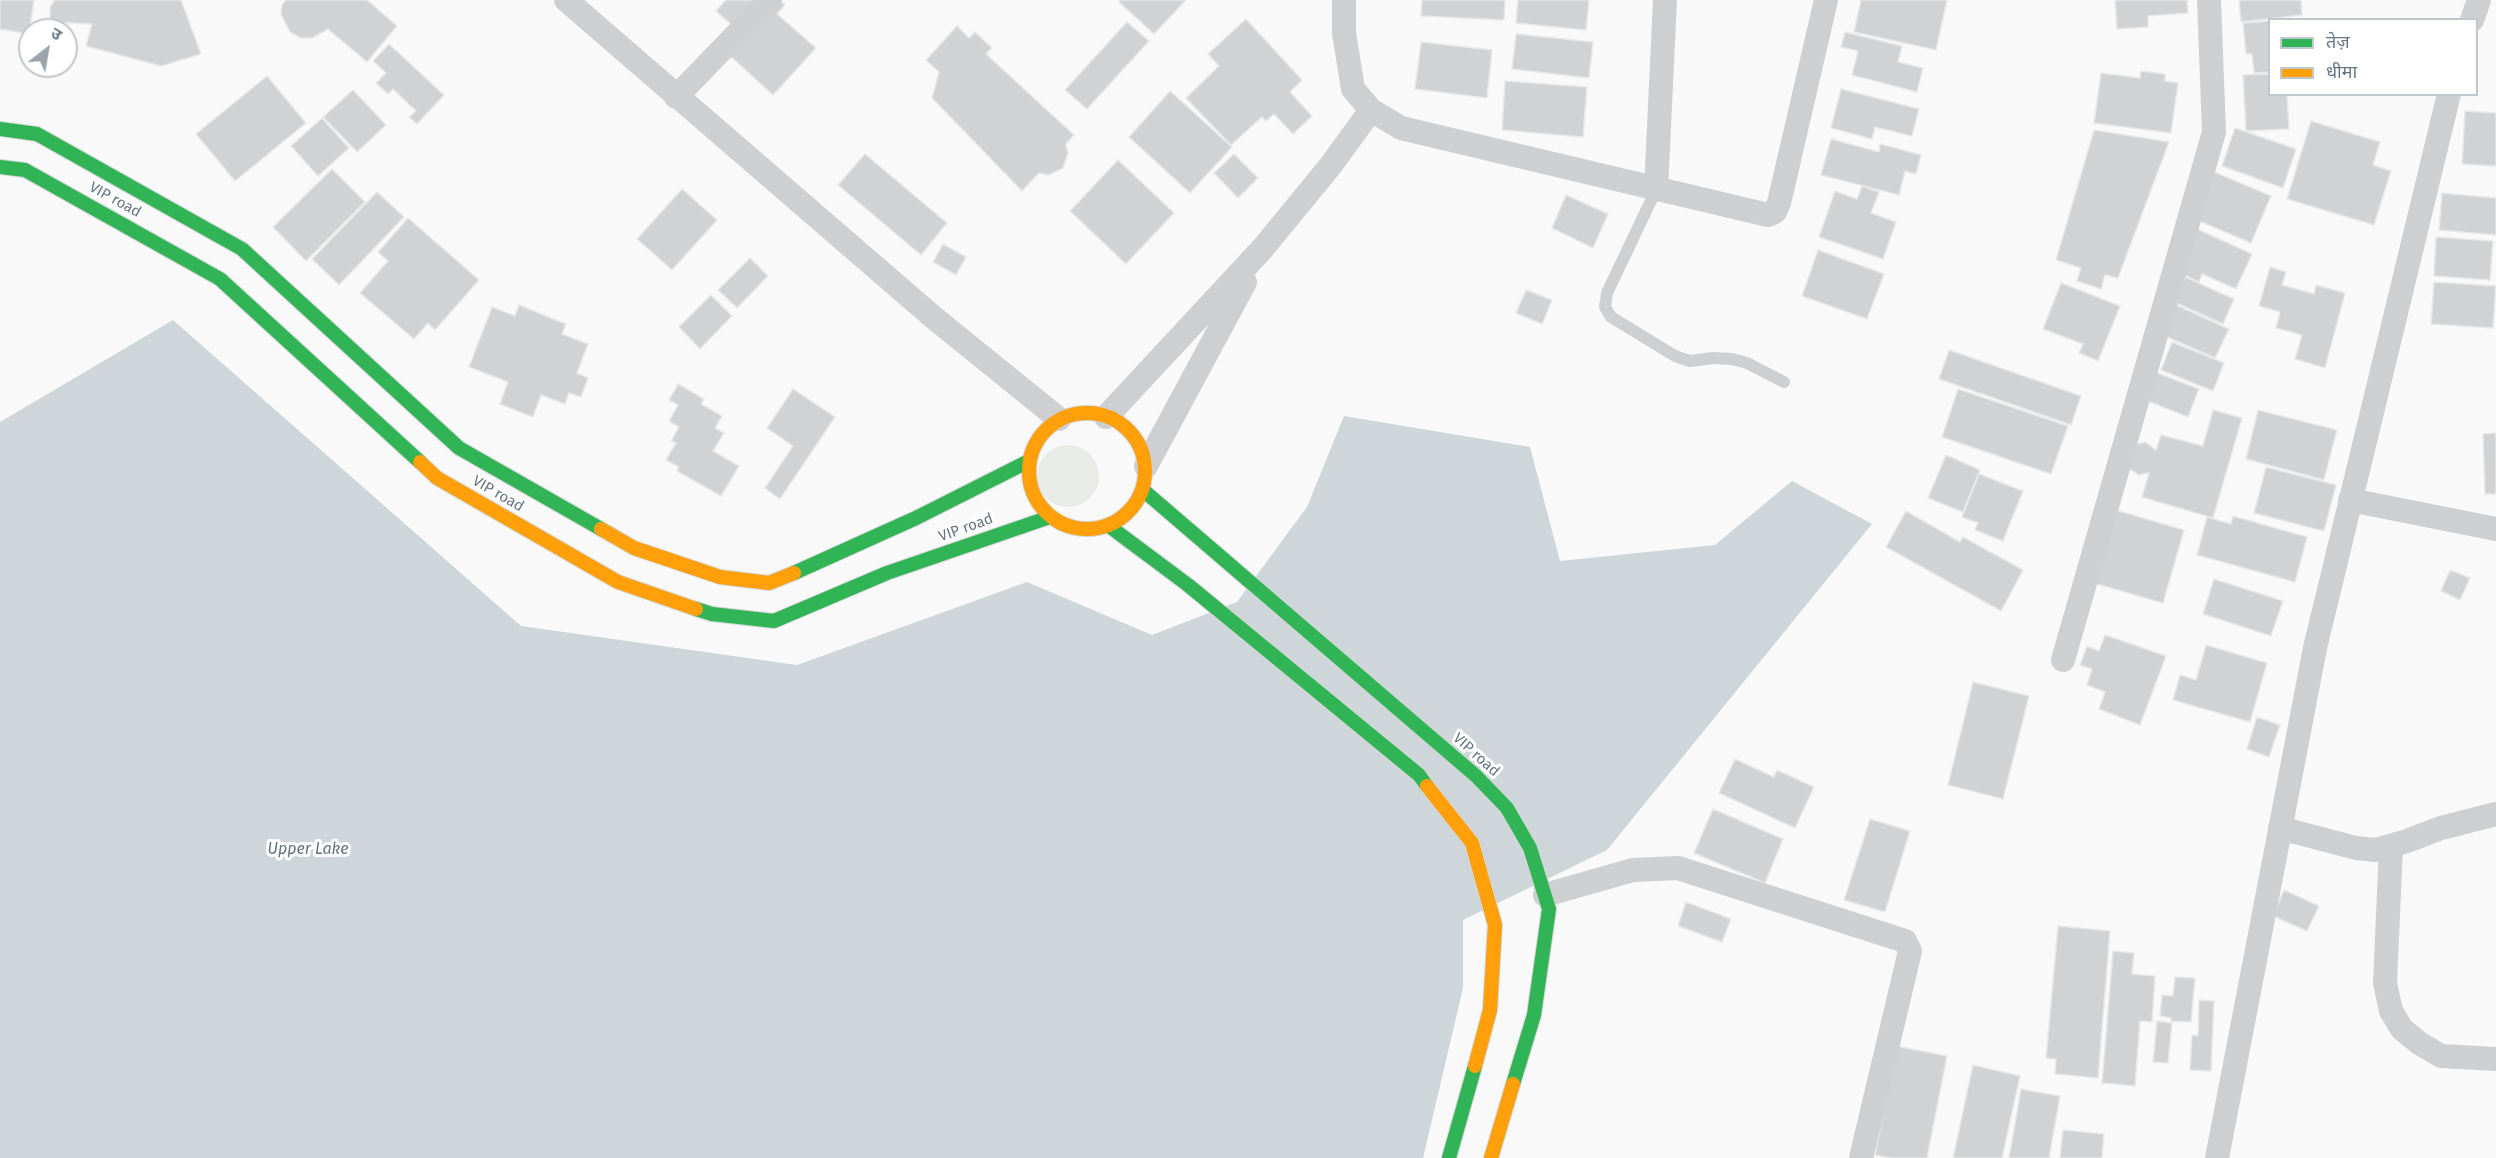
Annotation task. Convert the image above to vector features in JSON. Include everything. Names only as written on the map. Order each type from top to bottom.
[{"type":"main road","name":"VIP road","points":[[0,129],[37,134],[242,249],[459,448],[634,548],[720,577],[769,583],[828,559],[916,518],[1029,461]]},
{"type":"main road","name":"VIP road","points":[[0,167],[25,170],[220,279],[437,478],[618,582],[712,614],[774,621],[887,573],[1050,517]]},
{"type":"main road","points":[[1091,412],[1121,424],[1138,442],[1146,466],[1143,490],[1130,512],[1109,526],[1089,530],[1068,527],[1050,517],[1031,492],[1029,461],[1039,437],[1059,419],[1091,412]]},
{"type":"main road","name":"VIP road","points":[[1143,490],[1476,776],[1507,808],[1530,848],[1549,909],[1534,1015],[1491,1158]]},
{"type":"main road","points":[[1109,526],[1188,585],[1419,775],[1472,843],[1495,925],[1490,1010],[1449,1158]]},
{"type":"street","points":[[566,0],[933,316],[1059,419]]},
{"type":"street","points":[[676,97],[770,0]]},
{"type":"street","points":[[1344,0],[1344,33],[1353,89],[1371,110],[1401,128],[1768,215],[1775,212],[1779,203],[1826,0]]},
{"type":"street","points":[[1656,190],[1665,0]]},
{"type":"street","points":[[2063,660],[2214,132],[2209,0]]},
{"type":"street","points":[[2473,18],[2479,0]]},
{"type":"street","points":[[2217,1158],[2314,648],[2449,96]]},
{"type":"street","points":[[1106,417],[1263,248],[1331,165],[1371,110]]},
{"type":"street","points":[[1146,466],[1263,248]]},
{"type":"street","points":[[2350,500],[2496,529]]},
{"type":"street","points":[[2280,828],[2356,848],[2376,850],[2391,847],[2441,828],[2496,814]]},
{"type":"street","points":[[2391,847],[2385,983],[2391,1011],[2402,1029],[2419,1043],[2441,1056],[2496,1059]]},
{"type":"street","points":[[1544,890],[1633,870],[1678,868],[1905,941],[1910,951],[1861,1158]]},
{"type":"lane","points":[[1656,190],[1607,293],[1605,307],[1611,317],[1675,357],[1690,361],[1713,358],[1732,359],[1747,363],[1784,382]]},
{"type":"shaded area","points":[[1062,445],[1074,445],[1090,454],[1097,464],[1099,476],[1097,488],[1090,498],[1074,507],[1062,507],[1051,502],[1042,493],[1037,482],[1037,470],[1042,459],[1051,450]]},
{"type":"water","name":"Upper Lake","points":[[173,320],[521,626],[797,665],[1027,582],[1152,635],[1237,602],[1307,507],[1344,416],[1530,447],[1560,561],[1715,545],[1792,481],[1872,524],[1607,850],[1463,920],[1463,988],[1423,1158],[0,1158],[0,422]]},
{"type":"building","points":[[0,0],[34,0],[31,18],[18,18],[18,32],[0,29]]},
{"type":"building","points":[[55,0],[181,0],[201,54],[161,66],[86,46],[92,24],[78,23],[78,18],[50,18],[50,7]]},
{"type":"building","points":[[286,0],[367,0],[397,26],[367,62],[328,29],[312,38],[301,38],[290,32],[281,14],[282,5]]},
{"type":"building","points":[[726,0],[757,0],[733,26],[716,11]]},
{"type":"building","points":[[779,0],[785,5],[777,14],[816,48],[773,95],[729,55]]},
{"type":"building","points":[[1120,0],[1186,0],[1154,34],[1119,2]]},
{"type":"building","points":[[1422,0],[1505,0],[1504,20],[1421,16]]},
{"type":"building","points":[[1518,0],[1589,0],[1586,30],[1516,23]]},
{"type":"building","points":[[1861,0],[1947,0],[1936,50],[1854,32]]},
{"type":"building","points":[[2115,0],[2187,0],[2188,13],[2148,16],[2148,27],[2117,29]]},
{"type":"building","points":[[2239,0],[2301,0],[2302,15],[2241,22]]},
{"type":"building","points":[[1246,19],[1302,80],[1290,92],[1312,116],[1293,134],[1274,114],[1266,121],[1262,117],[1231,145],[1186,98],[1219,66],[1208,54]]},
{"type":"building","points":[[2268,21],[2268,72],[2254,73],[2252,54],[2246,54],[2243,23]]},
{"type":"building","points":[[1127,22],[1149,41],[1087,109],[1065,90]]},
{"type":"building","points":[[957,26],[969,38],[975,32],[992,48],[986,54],[1074,135],[1066,144],[1068,153],[1063,168],[1048,175],[1039,173],[1022,191],[932,98],[939,72],[926,60]]},
{"type":"building","points":[[1845,32],[1902,46],[1898,62],[1923,68],[1917,92],[1852,75],[1858,51],[1841,47]]},
{"type":"building","points":[[1516,34],[1593,42],[1589,78],[1512,69]]},
{"type":"building","points":[[1421,42],[1492,50],[1487,98],[1415,89]]},
{"type":"building","points":[[389,44],[444,95],[417,124],[409,117],[416,111],[393,89],[388,94],[376,83],[386,73],[373,61]]},
{"type":"building","points":[[2141,71],[2165,74],[2165,81],[2178,83],[2171,133],[2094,123],[2101,73],[2140,78]]},
{"type":"building","points":[[2268,74],[2268,96],[2287,96],[2289,129],[2246,131],[2243,75]]},
{"type":"building","points":[[267,76],[306,123],[235,181],[196,134]]},
{"type":"building","points":[[1505,81],[1587,87],[1583,137],[1502,130]]},
{"type":"building","points":[[1841,89],[1919,109],[1912,136],[1875,127],[1872,139],[1831,128]]},
{"type":"building","points":[[353,90],[386,125],[357,152],[323,117]]},
{"type":"building","points":[[1170,91],[1232,147],[1190,193],[1129,137]]},
{"type":"building","points":[[2465,111],[2496,113],[2496,166],[2462,164]]},
{"type":"building","points":[[322,118],[349,148],[318,176],[291,146]]},
{"type":"building","points":[[2311,121],[2380,142],[2373,165],[2391,171],[2374,225],[2287,199]]},
{"type":"building","points":[[2235,128],[2296,149],[2283,188],[2222,166]]},
{"type":"building","points":[[2094,130],[2169,142],[2118,278],[2105,275],[2101,289],[2077,281],[2081,268],[2056,260]]},
{"type":"building","points":[[1831,139],[1879,152],[1880,144],[1921,155],[1916,174],[1905,171],[1899,195],[1821,175]]},
{"type":"building","points":[[865,154],[947,223],[921,255],[838,185]]},
{"type":"building","points":[[1234,154],[1258,178],[1238,198],[1214,173]]},
{"type":"building","points":[[1118,160],[1174,213],[1126,264],[1070,211]]},
{"type":"building","points":[[332,169],[365,202],[306,261],[273,227]]},
{"type":"building","points":[[2212,171],[2271,196],[2251,243],[2192,218]]},
{"type":"building","points":[[1862,186],[1879,192],[1871,213],[1896,222],[1883,259],[1819,237],[1835,191],[1857,199]]},
{"type":"building","points":[[682,189],[717,220],[672,270],[637,239]]},
{"type":"building","points":[[377,192],[404,217],[339,285],[312,259]]},
{"type":"building","points":[[2442,193],[2496,198],[2496,235],[2439,230]]},
{"type":"building","points":[[1566,195],[1608,214],[1593,248],[1552,228]]},
{"type":"building","points":[[408,218],[479,280],[435,330],[428,323],[414,339],[360,293],[388,261],[378,252]]},
{"type":"building","points":[[2197,229],[2252,254],[2236,289],[2202,274],[2199,282],[2178,272]]},
{"type":"building","points":[[2436,237],[2493,241],[2490,280],[2434,276]]},
{"type":"building","points":[[943,244],[966,257],[956,275],[933,262]]},
{"type":"building","points":[[1818,250],[1884,274],[1867,319],[1802,296]]},
{"type":"building","points":[[750,258],[768,276],[737,308],[718,290]]},
{"type":"building","points":[[2270,267],[2286,272],[2282,285],[2314,294],[2316,285],[2345,293],[2325,368],[2295,359],[2302,335],[2276,328],[2280,312],[2259,306]]},
{"type":"building","points":[[2185,277],[2234,299],[2223,324],[2174,302]]},
{"type":"building","points":[[2434,282],[2496,286],[2493,328],[2431,324]]},
{"type":"building","points":[[2061,283],[2120,306],[2098,361],[2079,353],[2083,344],[2043,329]]},
{"type":"building","points":[[1526,290],[1552,300],[1542,324],[1516,313]]},
{"type":"building","points":[[711,295],[732,316],[700,349],[679,327]]},
{"type":"building","points":[[519,305],[566,324],[562,334],[588,344],[577,373],[588,378],[581,397],[569,393],[565,404],[541,395],[533,417],[500,404],[508,382],[469,367],[492,307],[515,316]]},
{"type":"building","points":[[2176,305],[2229,329],[2215,358],[2163,335]]},
{"type":"building","points":[[2172,342],[2224,363],[2213,391],[2161,370]]},
{"type":"building","points":[[1949,350],[2081,396],[2071,425],[1939,379]]},
{"type":"building","points":[[2155,372],[2199,389],[2188,417],[2145,400]]},
{"type":"building","points":[[678,384],[704,399],[701,404],[722,416],[715,428],[724,433],[713,451],[739,466],[721,496],[677,471],[679,467],[666,460],[676,443],[671,441],[679,427],[669,421],[678,405],[669,400]]},
{"type":"building","points":[[793,389],[835,417],[780,499],[765,488],[793,446],[767,428]]},
{"type":"building","points":[[1958,389],[2068,426],[2051,474],[1942,437]]},
{"type":"building","points":[[2213,410],[2242,418],[2213,518],[2142,497],[2149,473],[2139,475],[2128,468],[2133,445],[2145,442],[2156,450],[2161,435],[2203,446]]},
{"type":"building","points":[[2258,410],[2337,430],[2324,480],[2246,459]]},
{"type":"building","points":[[2496,433],[2496,494],[2485,494],[2483,434]]},
{"type":"building","points":[[1946,455],[1980,470],[1963,512],[1928,498]]},
{"type":"building","points":[[2266,467],[2336,485],[2324,531],[2254,513]]},
{"type":"building","points":[[1979,474],[2023,491],[2003,541],[1975,530],[1978,523],[1962,517]]},
{"type":"building","points":[[2112,509],[2184,530],[2163,603],[2090,582]]},
{"type":"building","points":[[1906,511],[1960,542],[1963,537],[2023,570],[2001,611],[1886,547]]},
{"type":"building","points":[[2233,516],[2307,537],[2295,582],[2197,555],[2207,517],[2231,524]]},
{"type":"building","points":[[2450,570],[2470,578],[2460,600],[2441,591]]},
{"type":"building","points":[[2214,579],[2283,601],[2271,636],[2203,614]]},
{"type":"building","points":[[2105,635],[2166,656],[2140,725],[2099,709],[2105,692],[2087,685],[2092,669],[2080,665],[2087,646],[2099,651]]},
{"type":"building","points":[[2206,645],[2267,663],[2250,722],[2173,700],[2180,675],[2196,680]]},
{"type":"building","points":[[1973,682],[2029,696],[2003,799],[1948,785]]},
{"type":"building","points":[[2257,717],[2280,725],[2269,757],[2247,749]]},
{"type":"building","points":[[1735,759],[1774,777],[1777,770],[1814,787],[1795,828],[1719,793]]},
{"type":"building","points":[[1713,809],[1783,839],[1765,883],[1694,853]]},
{"type":"building","points":[[1870,819],[1910,831],[1885,912],[1844,900]]},
{"type":"building","points":[[2284,890],[2319,906],[2307,931],[2273,916]]},
{"type":"building","points":[[1686,902],[1731,919],[1722,942],[1678,926]]},
{"type":"building","points":[[2058,926],[2110,931],[2098,1078],[2055,1074],[2056,1059],[2046,1058]]},
{"type":"building","points":[[2113,951],[2134,953],[2132,974],[2155,976],[2152,1022],[2140,1021],[2135,1086],[2102,1083]]},
{"type":"building","points":[[2175,977],[2195,978],[2191,1022],[2171,1021],[2171,1018],[2160,1016],[2162,995],[2173,996]]},
{"type":"building","points":[[2199,1000],[2214,1001],[2211,1071],[2190,1070],[2192,1035],[2198,1036]]},
{"type":"building","points":[[2157,1021],[2172,1023],[2168,1063],[2153,1062]]},
{"type":"building","points":[[1896,1046],[1947,1056],[1927,1158],[1891,1158],[1875,1155]]},
{"type":"building","points":[[1973,1065],[2020,1076],[2002,1158],[1953,1158]]},
{"type":"building","points":[[2021,1089],[2060,1096],[2049,1158],[2009,1158]]},
{"type":"building","points":[[2063,1130],[2104,1134],[2102,1158],[2060,1158]]},
{"type":"traffic: fast","points":[[0,129],[37,134],[242,249],[459,448],[601,529]]},
{"type":"traffic: fast","points":[[0,167],[25,170],[220,279],[420,462]]},
{"type":"traffic: fast","points":[[794,573],[916,518],[1029,461]]},
{"type":"traffic: fast","points":[[1143,490],[1476,776],[1507,808],[1530,848],[1549,909],[1534,1015],[1513,1084]]},
{"type":"traffic: fast","points":[[696,609],[712,614],[774,621],[887,573],[1050,517]]},
{"type":"traffic: fast","points":[[1109,526],[1188,585],[1419,775],[1427,786]]},
{"type":"traffic: fast","points":[[1449,1158],[1475,1066]]},
{"type":"traffic: slow","points":[[1087,413],[1109,417],[1128,430],[1141,449],[1145,471],[1141,493],[1128,512],[1109,525],[1087,529],[1065,525],[1046,512],[1033,493],[1029,471],[1033,449],[1046,430],[1065,417],[1087,413]]},
{"type":"traffic: slow","points":[[420,462],[437,478],[618,582],[696,609]]},
{"type":"traffic: slow","points":[[601,529],[634,548],[720,577],[769,583],[794,573]]},
{"type":"traffic: slow","points":[[1427,786],[1472,843],[1495,925],[1490,1010],[1475,1066]]},
{"type":"traffic: slow","points":[[1491,1158],[1513,1084]]}]
